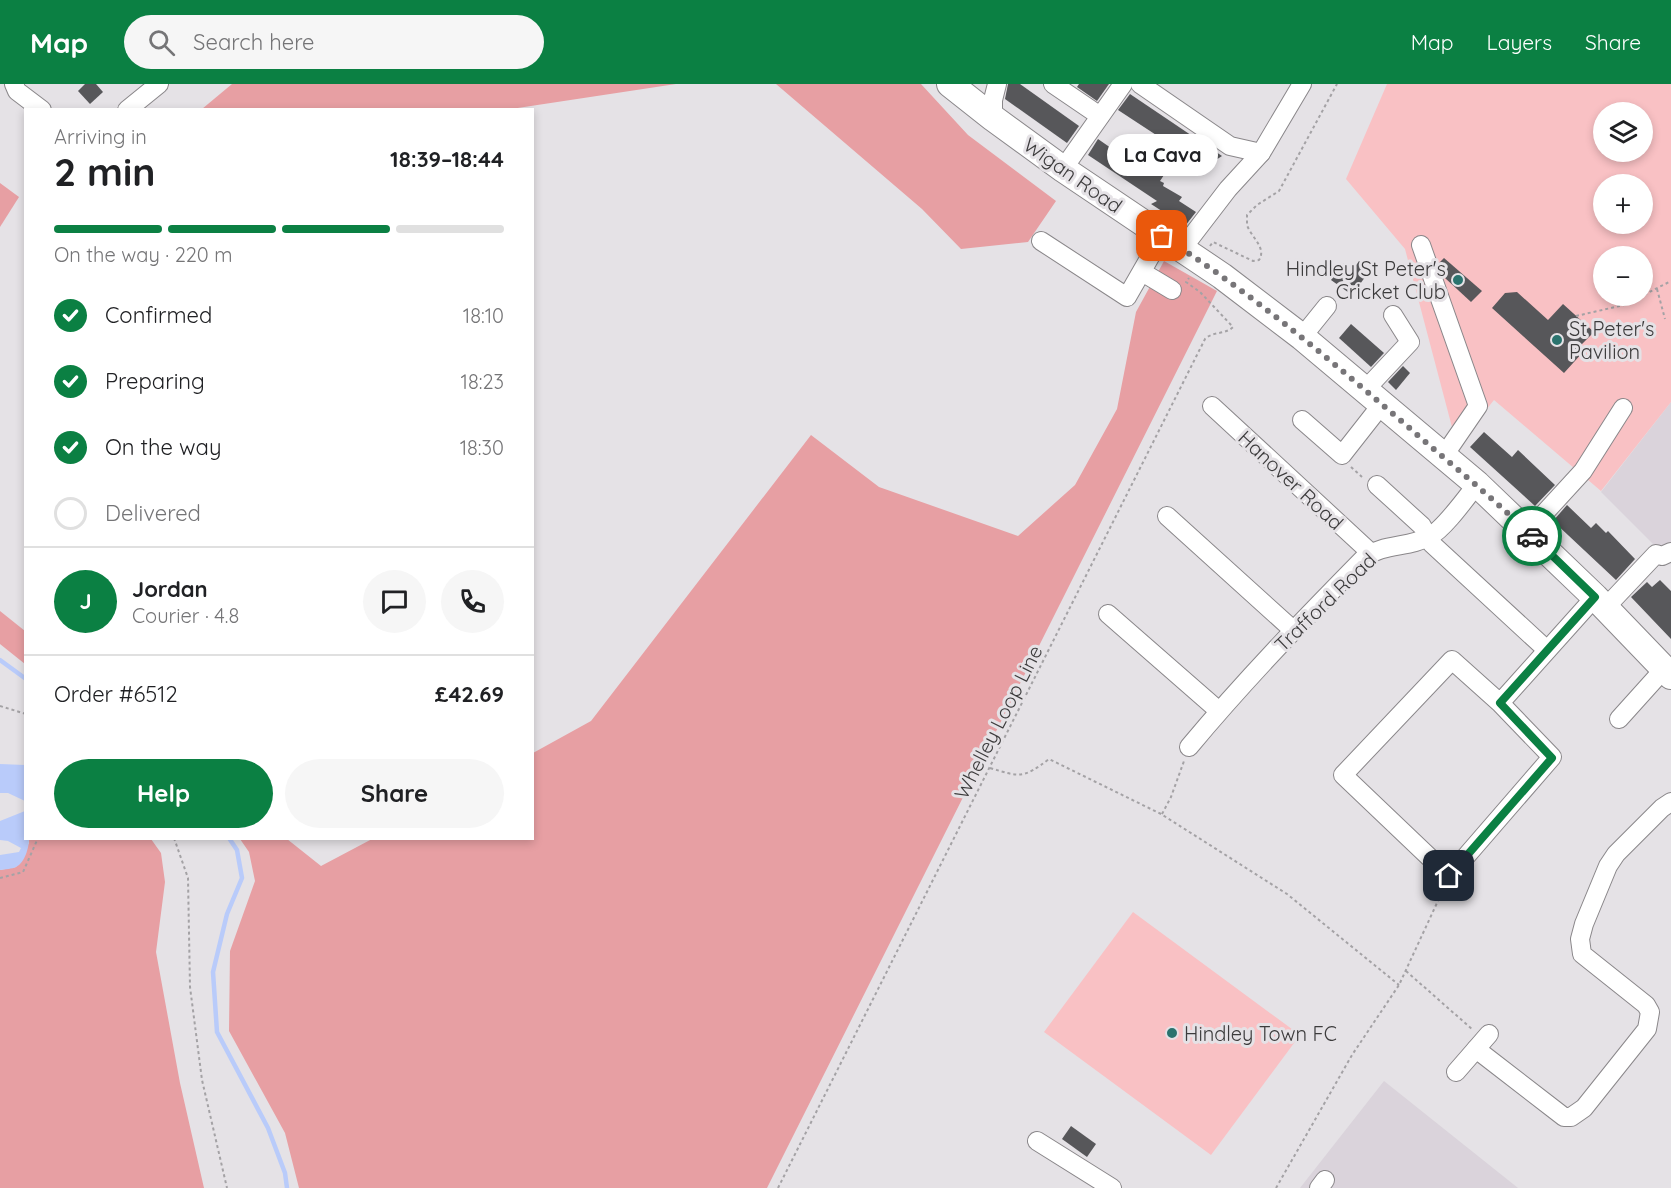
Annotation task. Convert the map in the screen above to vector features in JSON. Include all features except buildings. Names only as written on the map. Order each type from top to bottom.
[{"type":"highway","name":"Wigan Road","points":[[950,84],[1063,169],[1222,276],[1302,337],[1477,484],[1600,602],[1668,673]]},
{"type":"street","points":[[14,84],[17,91],[39,108]]},
{"type":"street","points":[[129,108],[159,84]]},
{"type":"street","points":[[993,118],[993,100],[997,84]]},
{"type":"street","points":[[1053,84],[1100,116]]},
{"type":"street","points":[[1063,169],[1123,84]]},
{"type":"street","points":[[1140,84],[1230,146],[1261,153]]},
{"type":"street","points":[[1041,241],[1127,297],[1154,247],[1172,242],[1228,189],[1261,153],[1302,84]]},
{"type":"street","points":[[1421,245],[1478,406],[1443,457]]},
{"type":"street","points":[[1142,272],[1172,290]]},
{"type":"street","points":[[1302,337],[1327,306]]},
{"type":"street","points":[[1302,420],[1342,455],[1374,397],[1410,342],[1394,315]]},
{"type":"street","name":"Hanover Road","points":[[1214,404],[1371,553]]},
{"type":"street","points":[[1528,531],[1583,471],[1623,408]]},
{"type":"street","name":"Trafford Road","points":[[1189,747],[1293,630],[1371,553],[1428,537],[1438,531],[1477,484]]},
{"type":"street","points":[[1377,485],[1422,526],[1432,544],[1547,650]]},
{"type":"street","points":[[1167,516],[1293,630]]},
{"type":"street","points":[[1500,703],[1547,650],[1600,602],[1664,553]]},
{"type":"street","points":[[1107,615],[1219,711]]},
{"type":"street","points":[[1452,660],[1500,703],[1552,758],[1449,876],[1343,775],[1452,660]]},
{"type":"street","points":[[1619,719],[1668,673]]},
{"type":"street","points":[[1456,1072],[1483,1041],[1557,1113],[1564,1117],[1571,1117],[1584,1108],[1647,1029],[1650,1012],[1646,1005],[1582,954],[1580,939],[1604,876],[1616,854],[1662,807],[1671,802]]},
{"type":"street","points":[[1036,1141],[1112,1188]]},
{"type":"path","points":[[1207,251],[1213,242],[1253,261],[1262,257],[1262,251],[1247,225],[1247,215],[1257,205],[1279,191],[1337,84]]},
{"type":"path","name":"Whelley Loop Line","points":[[778,1188],[1205,339],[1208,336],[1228,332],[1233,327],[1200,292],[1186,282],[1193,272]]},
{"type":"path","points":[[1576,316],[1624,305],[1671,281]]},
{"type":"path","points":[[1658,289],[1665,319]]},
{"type":"path","points":[[1342,455],[1350,466],[1373,485],[1377,485]]},
{"type":"path","points":[[0,706],[24,713]]},
{"type":"path","points":[[1161,814],[1171,797],[1189,747]]},
{"type":"path","points":[[990,768],[1016,776],[1032,772],[1049,759],[1161,814],[1287,894],[1399,985]]},
{"type":"path","points":[[0,878],[23,872],[37,840]]},
{"type":"path","points":[[175,840],[188,878],[190,987],[202,1080],[227,1188]]},
{"type":"path","points":[[1276,1188],[1352,1055],[1399,985],[1449,876]]},
{"type":"path","points":[[1406,970],[1483,1041]]},
{"type":"shaded area","points":[[232,84],[676,84],[518,108],[203,108]]},
{"type":"shaded area","points":[[776,84],[921,84],[968,135],[1056,201],[1028,242],[961,249],[922,209]]},
{"type":"shaded area","points":[[1387,84],[1671,84],[1671,402],[1601,491],[1494,400],[1457,446],[1405,249],[1346,179]]},
{"type":"shaded area","points":[[0,183],[19,197],[0,227]]},
{"type":"shaded area","points":[[1164,261],[1217,291],[767,1188],[299,1188],[285,1133],[229,1031],[230,951],[255,881],[249,852],[241,840],[288,840],[321,866],[370,840],[534,840],[534,752],[591,721],[811,435],[879,487],[1018,536],[1075,485],[1117,409],[1136,312]]},
{"type":"shaded area","points":[[1671,402],[1671,562],[1601,492]]},
{"type":"shaded area","points":[[0,611],[24,630],[24,663],[0,644]]},
{"type":"shaded area","points":[[29,840],[152,840],[161,853],[165,882],[156,952],[180,1083],[204,1188],[0,1188],[0,870],[16,867]]},
{"type":"shaded area","name":"Hindley Town FC","points":[[1133,912],[1300,1035],[1211,1155],[1044,1032]]},
{"type":"shaded area","points":[[1384,1081],[1518,1188],[1300,1188]]},
{"type":"water","points":[[0,764],[24,765],[24,801],[8,793],[0,793]]},
{"type":"water","points":[[24,811],[24,840],[29,840],[28,846],[22,862],[10,869],[0,870],[0,855],[19,852],[21,848],[8,841],[0,840],[0,821]]},
{"type":"waterway","points":[[0,660],[24,678]]},
{"type":"waterway","points":[[230,840],[237,850],[242,878],[227,914],[213,972],[217,1032],[268,1128],[285,1173],[287,1188]]},
{"type":"way so far","points":[[1162,236],[1222,276],[1302,337],[1477,484],[1532,536]]},
{"type":"place","name":"La Cava","points":[[1162,236]]},
{"type":"place","name":"Hindley St Peter's Cricket Club","points":[[1458,280]]},
{"type":"place","name":"St Peter's Pavilion","points":[[1557,340]]},
{"type":"place","name":"Hindley Town FC","points":[[1172,1033]]},
{"type":"route","points":[[1449,876],[1552,758],[1500,703],[1595,597],[1532,536]]}]
